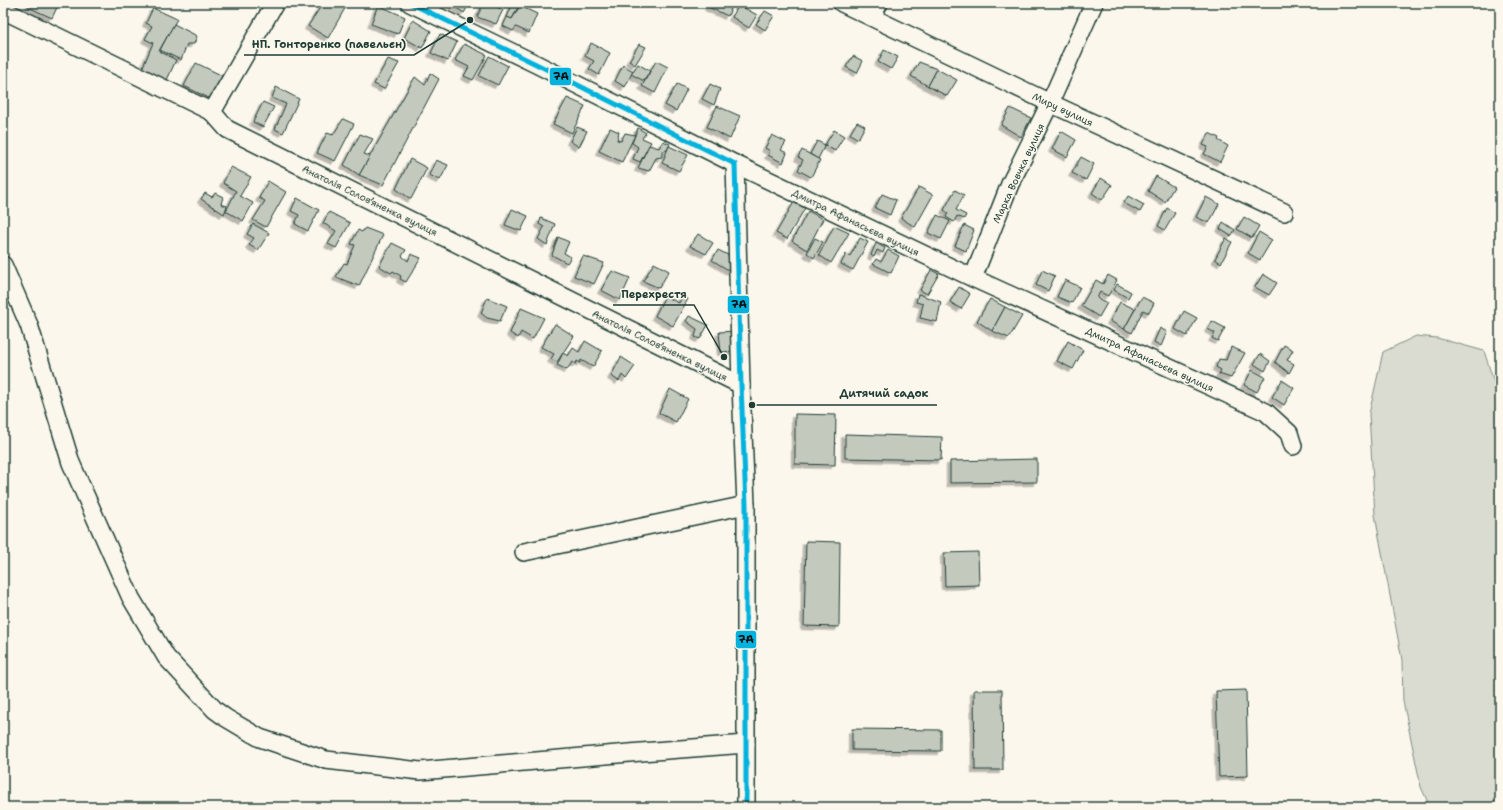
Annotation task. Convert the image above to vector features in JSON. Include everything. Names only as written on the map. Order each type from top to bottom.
[{"type":"street","points":[[212,112],[275,3]]},
{"type":"street","name":"Дмитра Афанасьєва вулиця","points":[[410,3],[536,64],[735,164],[973,278],[1266,412],[1289,433],[1293,446]]},
{"type":"street","name":"Миру вулиця","points":[[842,3],[876,10],[1050,103],[1284,212]]},
{"type":"street","name":"Марка Вовчка вулиця","points":[[973,278],[1010,184],[1050,103],[1094,3]]},
{"type":"street","name":"Анатолія Солов’яненка вулиця","points":[[3,10],[212,112],[227,129],[741,385]]},
{"type":"street","name":"Анатолія Солов’яненка вулиця","points":[[735,164],[746,504],[746,807]]},
{"type":"street","points":[[3,265],[29,325],[71,463],[130,598],[166,657],[215,710],[226,718],[260,738],[326,760],[420,772],[746,744]]},
{"type":"street","points":[[524,552],[746,504]]},
{"type":"shaded area","points":[[1416,336],[1437,338],[1484,351],[1500,401],[1500,807],[1430,807],[1421,787],[1403,701],[1402,660],[1375,515],[1369,414],[1383,352]]},
{"type":"building","points":[[30,3],[59,3],[52,18],[28,7]]},
{"type":"building","points":[[323,3],[348,3],[328,38],[308,26]]},
{"type":"building","points":[[453,3],[464,3],[468,6],[464,13],[452,5]]},
{"type":"building","points":[[484,3],[499,3],[497,7],[503,10],[496,24],[477,17]]},
{"type":"building","points":[[513,3],[520,3],[512,19],[507,17]]},
{"type":"building","points":[[710,3],[733,3],[728,16],[708,7]]},
{"type":"building","points":[[378,5],[405,17],[398,34],[371,24]]},
{"type":"building","points":[[739,5],[757,15],[749,28],[732,17]]},
{"type":"building","points":[[520,6],[537,14],[529,33],[516,27],[513,31],[503,26],[507,17],[512,19]]},
{"type":"building","points":[[153,8],[177,19],[159,51],[176,60],[167,80],[142,69],[153,43],[145,39],[152,26],[146,23]]},
{"type":"building","points":[[765,11],[774,16],[765,30],[756,24]]},
{"type":"building","points":[[413,20],[431,31],[422,48],[404,38]]},
{"type":"building","points":[[174,24],[197,36],[194,44],[187,44],[181,60],[160,50]]},
{"type":"building","points":[[440,34],[457,42],[448,61],[431,53]]},
{"type":"building","points":[[591,43],[610,53],[599,75],[589,69],[594,61],[585,56]]},
{"type":"building","points":[[464,44],[487,55],[473,80],[464,76],[469,67],[455,60]]},
{"type":"building","points":[[639,44],[646,47],[635,65],[629,61]]},
{"type":"building","points":[[884,50],[898,57],[891,69],[878,62]]},
{"type":"building","points":[[489,56],[508,66],[498,85],[479,76]]},
{"type":"building","points":[[853,56],[863,61],[857,73],[846,67]]},
{"type":"building","points":[[388,59],[399,63],[384,89],[374,84]]},
{"type":"building","points":[[656,61],[668,67],[655,93],[642,86]]},
{"type":"building","points":[[919,62],[937,69],[928,86],[911,76]]},
{"type":"building","points":[[196,63],[225,77],[213,100],[184,86]]},
{"type":"building","points":[[638,64],[650,71],[644,81],[631,74]]},
{"type":"building","points":[[623,65],[633,71],[625,87],[615,81]]},
{"type":"building","points":[[937,69],[957,80],[947,96],[928,86]]},
{"type":"building","points":[[430,73],[439,79],[383,185],[359,175],[415,77],[425,85]]},
{"type":"building","points":[[677,84],[687,89],[676,111],[665,105]]},
{"type":"building","points":[[710,84],[720,89],[714,105],[702,99]]},
{"type":"building","points":[[276,87],[299,99],[283,133],[275,129],[286,104],[272,98]]},
{"type":"building","points":[[567,98],[585,106],[572,133],[553,124]]},
{"type":"building","points":[[263,102],[274,107],[263,127],[253,122]]},
{"type":"building","points":[[717,106],[740,116],[730,139],[707,127]]},
{"type":"building","points":[[1010,108],[1031,118],[1021,137],[1001,125]]},
{"type":"building","points":[[343,119],[354,124],[335,161],[317,153],[327,133],[333,135]]},
{"type":"building","points":[[857,122],[865,126],[858,139],[850,134]]},
{"type":"building","points":[[577,127],[587,131],[579,147],[570,141]]},
{"type":"building","points":[[610,128],[619,132],[617,140],[621,141],[625,133],[635,135],[622,162],[599,151]]},
{"type":"building","points":[[638,128],[646,133],[642,138],[651,142],[640,162],[633,159],[638,147],[632,143]]},
{"type":"building","points":[[834,130],[844,136],[835,151],[825,145]]},
{"type":"building","points":[[1061,131],[1076,140],[1067,157],[1052,149]]},
{"type":"building","points":[[1209,133],[1219,138],[1218,140],[1228,146],[1220,162],[1204,154],[1208,147],[1203,145]]},
{"type":"building","points":[[360,134],[373,139],[364,154],[370,156],[359,175],[344,165]]},
{"type":"building","points":[[772,135],[786,142],[781,150],[787,153],[783,163],[768,155],[770,151],[765,148]]},
{"type":"building","points":[[663,141],[670,144],[667,150],[662,151],[662,157],[656,158],[649,171],[638,168],[649,145],[659,148]]},
{"type":"building","points":[[817,141],[825,145],[818,159],[810,154]]},
{"type":"building","points":[[669,146],[688,155],[679,171],[662,163]]},
{"type":"building","points":[[802,150],[820,160],[811,177],[798,170],[803,160],[798,157]]},
{"type":"building","points":[[1081,157],[1094,164],[1086,180],[1072,173]]},
{"type":"building","points":[[410,159],[427,168],[411,199],[396,189]]},
{"type":"building","points":[[436,160],[448,165],[440,180],[429,175]]},
{"type":"building","points":[[231,167],[251,177],[240,196],[253,203],[243,221],[226,211],[236,191],[223,183]]},
{"type":"building","points":[[1156,176],[1174,187],[1165,202],[1148,191]]},
{"type":"building","points":[[1101,178],[1112,185],[1102,200],[1092,193]]},
{"type":"building","points":[[268,181],[286,192],[266,227],[253,220],[265,201],[259,198]]},
{"type":"building","points":[[919,187],[933,195],[915,227],[901,218]]},
{"type":"building","points":[[955,190],[964,195],[956,210],[966,215],[964,219],[957,216],[954,222],[946,217],[948,213],[944,210]]},
{"type":"building","points":[[205,193],[212,197],[215,193],[223,197],[221,204],[227,206],[224,214],[201,199]]},
{"type":"building","points":[[882,194],[896,200],[890,215],[875,208]]},
{"type":"building","points":[[1128,196],[1144,205],[1140,212],[1124,203]]},
{"type":"building","points":[[1206,197],[1219,204],[1209,223],[1196,217]]},
{"type":"building","points":[[297,198],[319,210],[308,231],[295,224],[299,215],[291,211]]},
{"type":"building","points":[[794,202],[805,208],[787,239],[776,233]]},
{"type":"building","points":[[1167,208],[1175,213],[1165,230],[1158,226]]},
{"type":"building","points":[[512,209],[528,216],[521,231],[505,225]]},
{"type":"building","points":[[808,211],[823,219],[807,250],[792,241]]},
{"type":"building","points":[[329,212],[350,223],[336,248],[328,244],[336,231],[323,223]]},
{"type":"building","points":[[937,215],[950,221],[941,239],[928,233]]},
{"type":"building","points":[[1244,217],[1259,226],[1252,238],[1237,229]]},
{"type":"building","points":[[541,218],[555,224],[547,245],[538,239],[544,227],[539,224]]},
{"type":"building","points":[[1223,222],[1235,230],[1231,236],[1220,229]]},
{"type":"building","points":[[253,224],[269,233],[258,250],[249,245],[254,238],[247,234]]},
{"type":"building","points":[[964,225],[974,230],[966,251],[955,246]]},
{"type":"building","points":[[834,226],[849,233],[831,263],[819,255]]},
{"type":"building","points":[[365,228],[383,235],[359,286],[336,277],[344,263],[347,264],[355,245],[351,244],[358,230],[362,232]]},
{"type":"building","points":[[1259,232],[1272,240],[1260,260],[1248,253]]},
{"type":"building","points":[[698,234],[713,243],[706,254],[690,246]]},
{"type":"building","points":[[558,237],[569,242],[564,253],[571,257],[567,263],[552,255]]},
{"type":"building","points":[[815,238],[823,242],[814,258],[807,253]]},
{"type":"building","points":[[860,238],[868,242],[853,270],[841,264],[846,254],[850,256]]},
{"type":"building","points":[[1226,238],[1232,242],[1221,263],[1215,259]]},
{"type":"building","points":[[392,243],[406,250],[402,256],[408,261],[411,254],[421,258],[406,282],[400,279],[401,276],[393,271],[391,273],[379,266]]},
{"type":"building","points":[[876,243],[885,248],[883,253],[877,250],[874,257],[871,255]]},
{"type":"building","points":[[718,250],[736,259],[730,271],[712,260]]},
{"type":"building","points":[[888,250],[899,256],[891,273],[873,264],[876,259],[881,262]]},
{"type":"building","points":[[583,256],[604,263],[594,284],[574,276]]},
{"type":"building","points":[[654,263],[669,271],[659,288],[643,281]]},
{"type":"building","points":[[931,270],[939,274],[927,294],[920,290]]},
{"type":"building","points":[[1042,270],[1055,276],[1048,291],[1036,285]]},
{"type":"building","points":[[612,271],[630,278],[620,300],[601,290]]},
{"type":"building","points":[[1263,274],[1277,283],[1269,295],[1255,287]]},
{"type":"building","points":[[1108,275],[1117,280],[1108,296],[1100,292],[1097,298],[1107,303],[1099,317],[1081,306],[1096,280],[1103,284]]},
{"type":"building","points":[[1065,280],[1080,287],[1072,303],[1057,297]]},
{"type":"building","points":[[1117,284],[1131,292],[1128,298],[1114,290]]},
{"type":"building","points":[[959,287],[970,294],[961,309],[950,302]]},
{"type":"building","points":[[918,294],[941,302],[937,322],[920,318],[923,304],[916,302]]},
{"type":"building","points":[[665,296],[679,303],[682,296],[688,299],[673,326],[655,316]]},
{"type":"building","points":[[1142,297],[1154,303],[1149,313],[1143,310],[1132,333],[1124,329]]},
{"type":"building","points":[[487,298],[507,306],[500,321],[487,318],[481,313]]},
{"type":"building","points":[[990,299],[1005,307],[992,331],[977,321]]},
{"type":"building","points":[[1120,302],[1135,309],[1124,329],[1110,321]]},
{"type":"building","points":[[1005,307],[1022,316],[1009,338],[992,331]]},
{"type":"building","points":[[521,308],[544,318],[533,339],[521,332],[518,338],[510,333]]},
{"type":"building","points":[[1184,311],[1197,318],[1187,336],[1175,329]]},
{"type":"building","points":[[689,316],[708,325],[700,339],[695,337],[697,329],[686,321]]},
{"type":"building","points":[[1212,321],[1225,328],[1218,341],[1212,338],[1215,333],[1208,329]]},
{"type":"building","points":[[555,324],[574,336],[557,362],[551,359],[554,354],[541,347]]},
{"type":"building","points":[[1160,328],[1167,332],[1161,346],[1154,342]]},
{"type":"building","points":[[735,331],[737,351],[721,352],[719,332]]},
{"type":"building","points":[[585,341],[602,351],[593,367],[581,360],[580,363],[577,361],[576,364],[572,362],[567,370],[557,365],[563,353],[568,356],[573,348],[579,352]]},
{"type":"building","points":[[1068,341],[1083,350],[1073,369],[1057,361]]},
{"type":"building","points":[[1284,345],[1293,350],[1287,360],[1294,364],[1289,373],[1275,362]]},
{"type":"building","points":[[1231,347],[1245,353],[1231,378],[1219,374],[1221,370],[1216,367],[1219,359],[1226,360]]},
{"type":"building","points":[[1260,354],[1270,361],[1265,371],[1254,364]]},
{"type":"building","points":[[621,357],[635,366],[626,379],[622,375],[619,381],[611,376]]},
{"type":"building","points":[[1252,370],[1265,377],[1257,392],[1244,385]]},
{"type":"building","points":[[1282,380],[1294,388],[1284,405],[1272,397]]},
{"type":"building","points":[[670,389],[688,399],[676,422],[659,413]]},
{"type":"building","points":[[795,414],[836,415],[835,465],[795,464]]},
{"type":"building","points":[[845,434],[942,437],[941,460],[845,458]]},
{"type":"building","points":[[1037,459],[1037,482],[950,483],[950,461]]},
{"type":"building","points":[[806,541],[840,542],[839,627],[804,626]]},
{"type":"building","points":[[978,552],[979,585],[945,586],[944,553]]},
{"type":"building","points":[[974,690],[1002,690],[1003,770],[975,770]]},
{"type":"building","points":[[1246,690],[1248,776],[1219,777],[1216,691]]},
{"type":"building","points":[[852,729],[941,730],[941,751],[852,750]]},
{"type":"transit line","name":"7А","points":[[410,3],[536,64],[735,164],[746,505],[746,807]]},
{"type":"place","name":"НП. Гонторенко (павельєн)","points":[[470,20]]},
{"type":"place","name":"Перехрестя","points":[[724,357]]},
{"type":"place","name":"Дитячий садок","points":[[752,405]]}]
